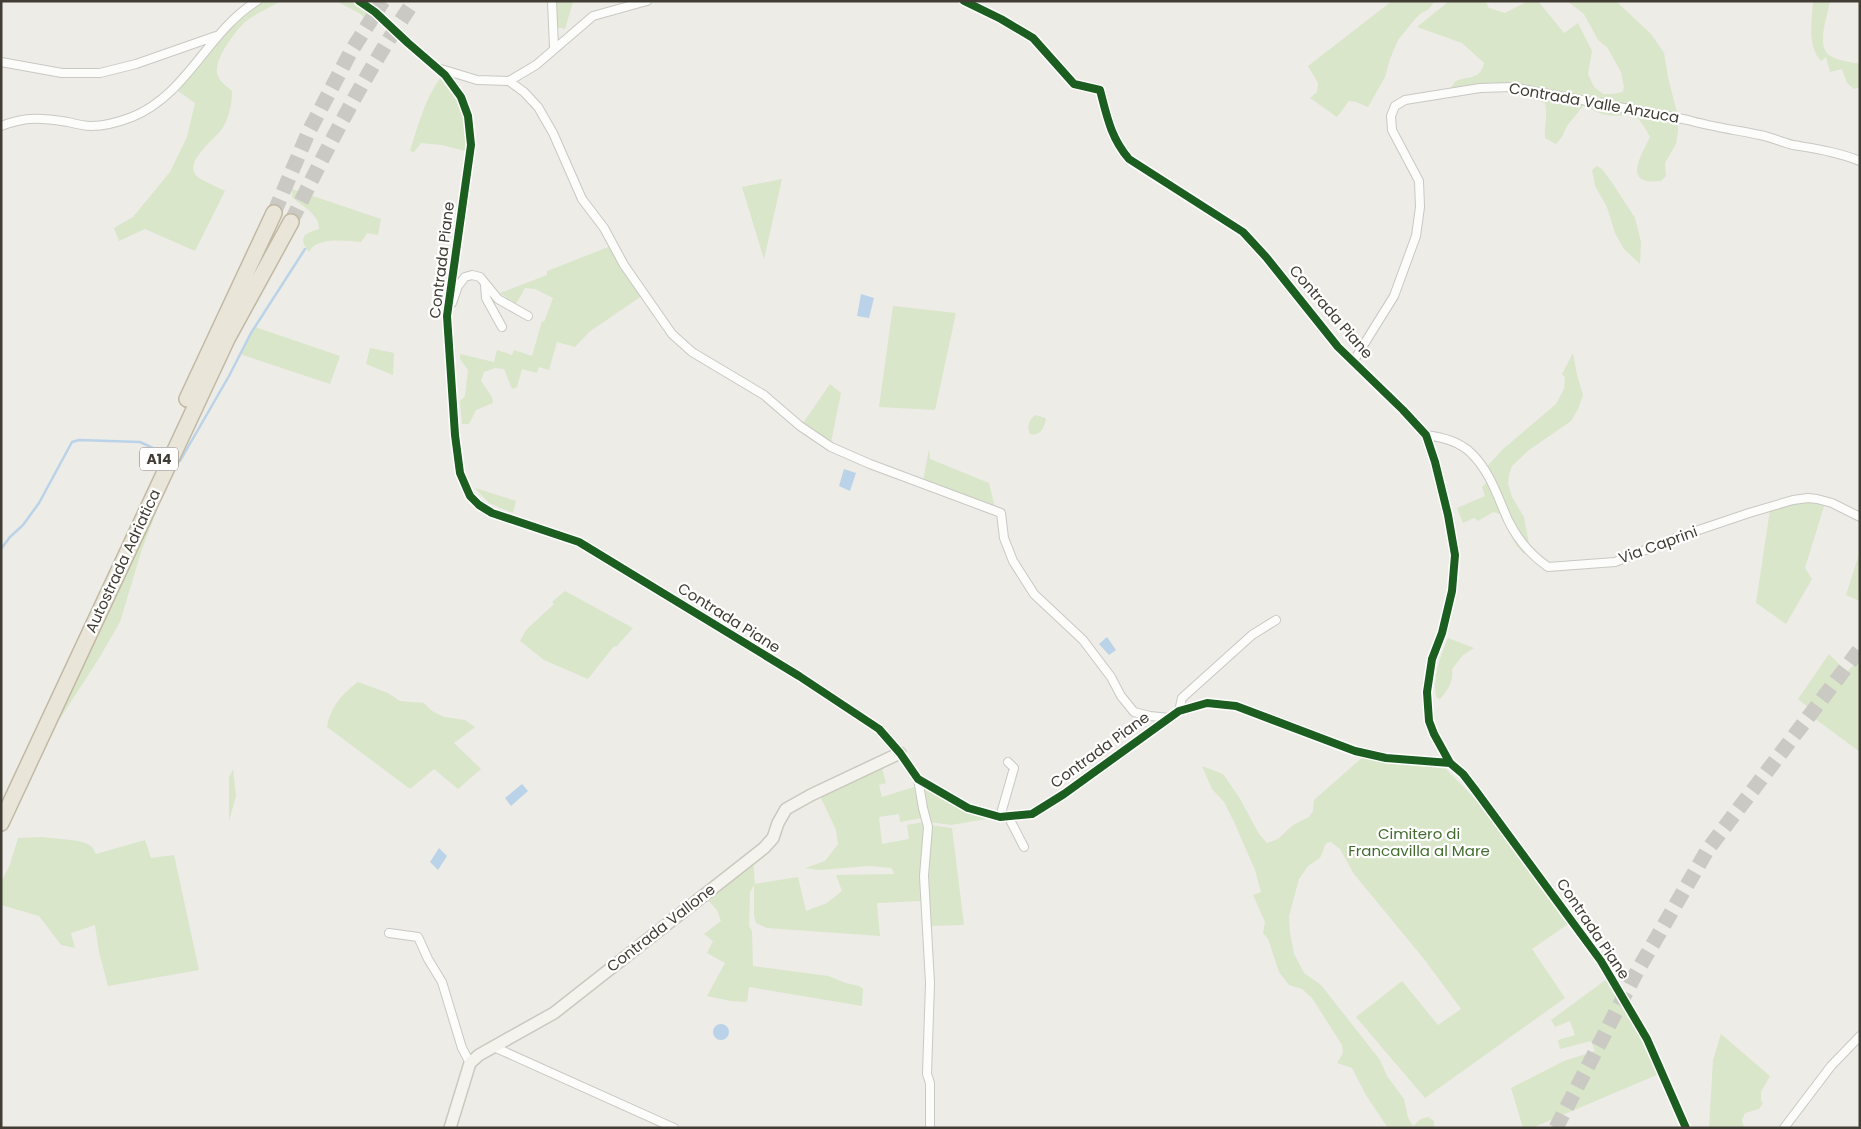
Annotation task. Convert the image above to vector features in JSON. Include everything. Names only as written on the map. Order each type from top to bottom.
[{"type":"highway","name":"Autostrada Adriatica","points":[[1,823],[49,709],[274,213]]},
{"type":"highway","name":"Autostrada Adriatica","points":[[1,800],[49,709],[227,340],[291,222]]},
{"type":"street","points":[[1,126],[12,121],[36,117],[89,126],[116,122],[147,110],[176,85],[236,17],[257,1]]},
{"type":"street","name":"Contrada Piane","points":[[359,1],[438,68],[452,83],[461,97],[468,116],[471,139],[447,316],[455,435],[460,473],[470,496],[478,505],[492,513],[525,522],[579,542],[798,676],[879,729],[918,779],[968,808],[1004,817],[1032,814],[1064,794],[1179,711],[1207,703],[1236,706],[1355,751],[1386,758],[1450,764]]},
{"type":"street","points":[[552,1],[554,48]]},
{"type":"street","points":[[647,1],[593,16],[536,65],[508,82],[524,92],[538,107],[554,133],[582,199],[604,228],[624,265],[672,334],[692,352],[764,395],[800,426],[831,447],[870,464],[1000,513],[1004,538],[1013,561],[1034,594],[1083,640],[1112,677],[1121,696],[1134,712],[1168,718]]},
{"type":"street","name":"Contrada Piane","points":[[964,1],[1034,38],[1074,84],[1100,90],[1112,135],[1129,159],[1243,232],[1266,257],[1338,347],[1426,434],[1448,515],[1455,555],[1452,591],[1442,633],[1432,659],[1427,692],[1429,721],[1450,764],[1463,774],[1601,961],[1647,1039],[1686,1128]]},
{"type":"street","points":[[1,62],[62,73],[100,73],[136,64],[218,36]]},
{"type":"street","name":"Contrada Piane","points":[[438,68],[477,80],[508,82]]},
{"type":"street","name":"Contrada Valle Anzuca","points":[[1353,362],[1394,296],[1416,236],[1420,208],[1419,181],[1392,130],[1391,116],[1395,106],[1405,100],[1480,88],[1512,87],[1768,137],[1790,144],[1843,154],[1860,161]]},
{"type":"street","points":[[447,316],[458,286],[465,277],[472,275],[480,277],[498,299],[528,316]]},
{"type":"street","points":[[485,284],[486,298],[502,327]]},
{"type":"street","name":"Via Caprini","points":[[1426,434],[1459,444],[1470,452],[1481,464],[1510,523],[1525,547],[1548,567],[1615,562],[1681,536],[1793,500],[1817,499],[1832,503],[1860,517]]},
{"type":"street","points":[[1179,711],[1182,698],[1252,635],[1276,620]]},
{"type":"street","name":"Contrada Vallone","points":[[470,1064],[479,1055],[554,1013],[764,848],[773,838],[778,823],[786,809],[810,795],[900,754]]},
{"type":"street","points":[[1008,762],[1014,768],[1004,817],[1024,847]]},
{"type":"street","points":[[918,779],[928,827],[924,876],[930,983],[927,1074],[930,1083],[930,1128]]},
{"type":"street","points":[[389,933],[418,937],[428,959],[442,982],[462,1048],[470,1064],[450,1128]]},
{"type":"street","points":[[1784,1128],[1831,1066],[1860,1036]]},
{"type":"street","points":[[494,1047],[674,1128]]},
{"type":"green space","points":[[263,1],[281,1],[244,23],[222,53],[217,67],[218,76],[232,91],[230,111],[222,129],[202,150],[193,168],[195,174],[200,179],[225,191],[195,251],[145,229],[119,241],[114,228],[133,217],[170,172],[187,137],[195,103],[178,91],[227,30],[250,9]]},
{"type":"green space","points":[[336,1],[357,1],[379,19],[376,27],[359,13]]},
{"type":"green space","points":[[553,1],[573,2],[565,29],[556,27]]},
{"type":"green space","points":[[1392,1],[1435,1],[1429,9],[1415,19],[1398,40],[1385,77],[1368,107],[1349,101],[1337,117],[1310,98],[1317,92],[1318,83],[1308,66]]},
{"type":"green space","points":[[1449,1],[1485,1],[1489,8],[1505,13],[1528,1],[1538,1],[1564,33],[1578,23],[1592,51],[1588,74],[1594,87],[1603,94],[1623,92],[1621,72],[1607,47],[1598,40],[1584,14],[1567,1],[1614,1],[1618,3],[1651,34],[1664,53],[1677,113],[1678,131],[1676,144],[1665,163],[1666,176],[1661,181],[1649,181],[1641,179],[1638,174],[1639,161],[1650,137],[1644,126],[1635,116],[1612,116],[1583,106],[1556,144],[1545,138],[1545,103],[1506,92],[1496,84],[1450,89],[1459,80],[1476,76],[1484,63],[1462,43],[1417,27]]},
{"type":"green space","points":[[1813,1],[1830,1],[1824,31],[1824,47],[1832,57],[1860,64],[1860,87],[1854,89],[1847,83],[1842,69],[1830,72],[1826,57],[1821,61],[1817,55],[1811,33]]},
{"type":"green space","points":[[441,77],[459,102],[465,120],[465,151],[442,145],[421,143],[414,152],[410,151],[426,103]]},
{"type":"green space","points":[[1597,166],[1602,169],[1611,181],[1635,218],[1641,242],[1640,264],[1624,249],[1615,233],[1607,207],[1595,186],[1592,170]]},
{"type":"green space","points":[[782,179],[764,259],[742,187]]},
{"type":"green space","points":[[292,189],[381,219],[378,235],[367,233],[361,242],[325,242],[313,247],[309,252],[305,247],[303,239],[310,232],[319,229],[318,224],[313,215],[292,197]]},
{"type":"green space","points":[[611,246],[643,295],[589,332],[575,347],[557,342],[549,370],[539,367],[537,373],[522,369],[517,387],[512,389],[504,369],[495,368],[484,372],[481,381],[492,397],[493,403],[476,410],[469,424],[462,424],[460,401],[465,396],[468,370],[460,359],[460,354],[494,362],[497,350],[512,355],[514,350],[532,356],[542,321],[544,322],[553,298],[535,289],[525,288],[516,304],[500,293],[547,275],[547,271]]},
{"type":"green space","points":[[893,306],[956,313],[935,410],[879,407]]},
{"type":"green space","points":[[255,327],[340,356],[330,384],[240,354]]},
{"type":"green space","points":[[370,348],[394,353],[393,375],[366,364]]},
{"type":"green space","points":[[1573,353],[1583,395],[1578,409],[1571,421],[1529,450],[1512,466],[1509,475],[1508,483],[1512,497],[1524,517],[1529,543],[1524,554],[1516,545],[1500,514],[1493,512],[1478,521],[1474,518],[1463,523],[1457,508],[1485,496],[1482,487],[1487,482],[1483,471],[1502,450],[1556,404],[1564,389],[1565,377],[1562,374]]},
{"type":"green space","points":[[830,384],[841,393],[831,442],[803,423]]},
{"type":"green space","points":[[1035,415],[1046,418],[1043,428],[1034,435],[1030,434],[1029,424]]},
{"type":"green space","points":[[929,449],[930,459],[989,483],[995,508],[923,481]]},
{"type":"green space","points":[[475,488],[516,501],[513,513],[489,503]]},
{"type":"green space","points":[[1788,499],[1825,503],[1805,568],[1812,579],[1786,624],[1756,603],[1770,510]]},
{"type":"green space","points":[[154,518],[142,549],[120,622],[98,660],[61,717],[55,723],[149,522]]},
{"type":"green space","points":[[1860,551],[1860,601],[1846,595]]},
{"type":"green space","points":[[565,591],[633,628],[616,647],[614,646],[588,679],[544,660],[520,641],[526,630]]},
{"type":"green space","points":[[1448,638],[1474,648],[1463,655],[1452,669],[1450,685],[1440,699],[1437,698],[1435,683],[1440,660]]},
{"type":"green space","points":[[1829,654],[1847,672],[1860,658],[1860,752],[1806,712],[1808,707],[1798,699]]},
{"type":"green space","points":[[358,682],[388,693],[400,701],[424,703],[432,711],[444,717],[465,720],[475,727],[454,743],[481,769],[458,789],[434,769],[410,789],[327,727],[334,707],[347,691]]},
{"type":"green space","name":"Cimitero di Francavilla al Mare","points":[[1364,756],[1446,769],[1476,800],[1568,924],[1532,949],[1565,998],[1425,1098],[1356,1017],[1402,981],[1438,1025],[1461,1009],[1424,959],[1354,874],[1340,849],[1331,842],[1326,843],[1320,858],[1308,866],[1299,879],[1289,916],[1294,954],[1304,973],[1321,985],[1380,1060],[1387,1076],[1404,1099],[1408,1118],[1413,1126],[1421,1119],[1428,1117],[1434,1121],[1434,1128],[1388,1128],[1366,1095],[1352,1068],[1337,1063],[1343,1053],[1342,1045],[1312,998],[1302,989],[1289,985],[1279,972],[1268,939],[1263,933],[1265,922],[1253,895],[1261,892],[1255,870],[1224,802],[1212,789],[1202,766],[1223,774],[1239,797],[1259,834],[1267,843],[1278,839],[1293,825],[1309,817],[1313,811],[1314,800]]},
{"type":"green space","points":[[881,765],[886,783],[879,785],[882,797],[914,787],[922,818],[900,822],[899,814],[879,817],[882,844],[909,839],[907,825],[923,822],[921,901],[877,903],[880,936],[767,928],[756,923],[754,916],[754,885],[750,892],[749,926],[752,931],[753,966],[828,976],[859,986],[863,989],[862,1006],[749,987],[747,1002],[707,996],[725,963],[707,953],[713,941],[704,934],[721,921],[717,910],[705,897],[753,859],[755,884],[798,877],[806,911],[827,903],[842,891],[836,875],[893,874],[894,872],[891,868],[869,866],[819,870],[805,868],[825,861],[838,844],[836,830],[820,796]]},
{"type":"green space","points":[[233,769],[236,796],[229,821],[229,778]]},
{"type":"green space","points":[[926,788],[992,818],[951,825],[930,822],[922,792]]},
{"type":"green space","points":[[930,825],[952,828],[964,925],[929,926],[927,884]]},
{"type":"green space","points":[[42,837],[83,842],[92,847],[96,854],[145,840],[151,858],[174,855],[199,970],[108,986],[99,952],[95,925],[71,933],[75,948],[61,945],[39,916],[1,905],[1,882],[9,867],[18,838]]},
{"type":"green space","points":[[1607,979],[1637,1028],[1659,1074],[1532,1128],[1523,1128],[1511,1088],[1564,1061],[1595,1051],[1591,1041],[1560,1049],[1558,1040],[1575,1035],[1570,1021],[1555,1027],[1551,1020]]},
{"type":"green space","points":[[1721,1034],[1770,1076],[1761,1092],[1761,1101],[1763,1103],[1759,1109],[1745,1113],[1742,1120],[1744,1128],[1709,1128],[1713,1060]]},
{"type":"water","points":[[861,294],[874,298],[869,318],[857,316]]},
{"type":"water","points":[[844,469],[856,473],[850,491],[839,486]]},
{"type":"water","points":[[1107,637],[1116,650],[1109,655],[1099,644]]},
{"type":"water","points":[[522,784],[528,791],[511,806],[505,798]]},
{"type":"water","points":[[439,848],[447,856],[438,870],[430,862]]},
{"type":"water","points":[[721,1024],[727,1026],[729,1032],[727,1038],[721,1040],[715,1038],[713,1032],[715,1026]]},
{"type":"waterway","points":[[177,460],[180,461],[229,376],[251,333],[305,249]]},
{"type":"waterway","points":[[1,549],[23,525],[39,503],[72,442],[79,440],[140,442],[168,455]]},
{"type":"tunnel","points":[[274,213],[309,131],[350,53],[383,1]]},
{"type":"tunnel","points":[[291,222],[348,109],[396,27],[414,1]]},
{"type":"tunnel","points":[[1556,1128],[1635,975],[1708,849],[1860,649]]},
{"type":"cycle path","points":[[359,1],[375,12],[445,75],[461,97],[468,116],[471,145],[447,316],[455,435],[460,473],[470,496],[479,505],[492,513],[579,542],[799,676],[879,729],[900,753],[918,779],[968,808],[1000,817],[1032,814],[1064,794],[1179,711],[1207,703],[1236,706],[1355,751],[1386,758],[1450,763]]},
{"type":"cycle path","points":[[964,1],[1001,19],[1033,38],[1074,84],[1100,90],[1114,135],[1129,159],[1243,232],[1266,257],[1338,347],[1426,435],[1435,462],[1448,515],[1455,555],[1452,591],[1442,633],[1432,659],[1427,692],[1429,721],[1450,763],[1463,774],[1476,791],[1601,961],[1647,1039],[1686,1128]]}]
